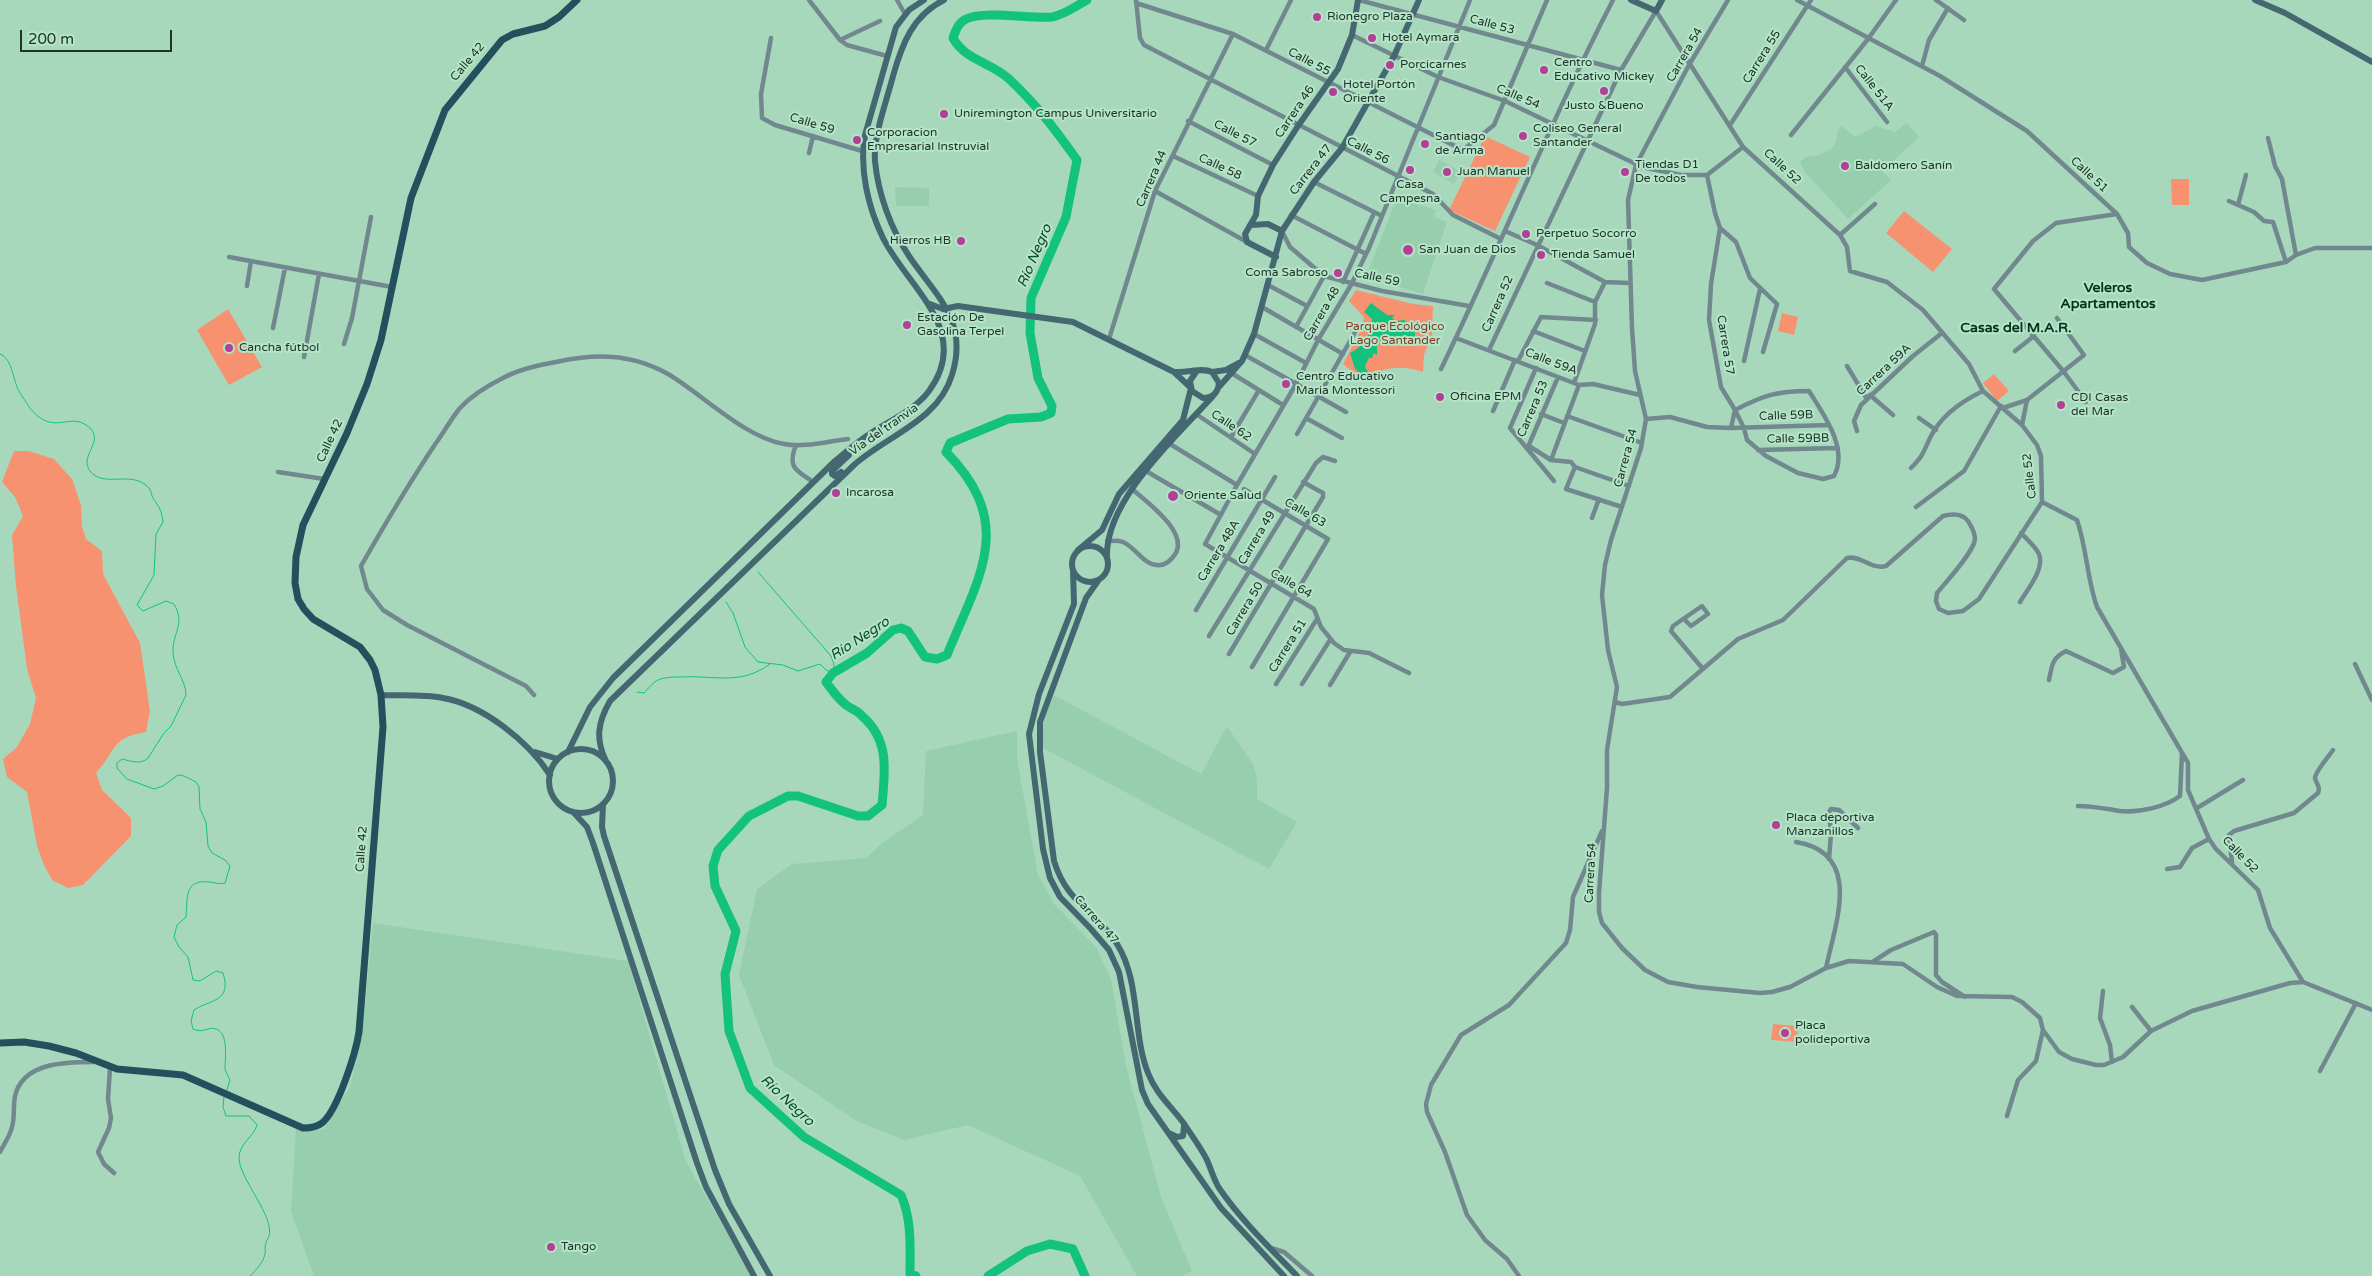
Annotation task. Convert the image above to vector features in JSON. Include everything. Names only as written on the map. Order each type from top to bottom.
[{"type":"main road","name":"Calle 42","points":[[0,1043],[24,1042],[49,1046],[110,1068],[126,1071],[174,1072],[195,1079],[303,1128],[318,1126],[327,1118],[349,1072],[357,1048],[383,727],[381,695],[375,670],[360,647],[313,619],[298,599],[295,583],[296,557],[303,525],[347,432],[367,384],[381,340],[411,198],[445,110],[502,40],[513,34],[545,26],[560,17],[577,0]]},
{"type":"street","points":[[809,0],[840,40],[854,48],[887,56]]},
{"type":"street","points":[[897,0],[905,14]]},
{"type":"street","name":"Vía del tranvía","points":[[568,752],[590,706],[600,691],[813,482],[872,432],[913,407],[928,392],[938,375],[943,352],[939,322],[929,304],[902,269],[883,237],[867,189],[862,151],[896,27],[905,14],[924,0]]},
{"type":"street","name":"Vía del tranvía","points":[[606,761],[600,749],[599,730],[600,721],[610,701],[861,459],[926,415],[942,398],[952,374],[956,352],[954,327],[948,309],[909,256],[898,236],[885,206],[875,160],[885,107],[905,43],[919,17],[944,0]]},
{"type":"street","points":[[1266,50],[1291,0]]},
{"type":"street","name":"Calle 53","points":[[1359,0],[1621,70]]},
{"type":"street","name":"Carrera 46","points":[[1245,234],[1258,209],[1258,196],[1273,165],[1338,69],[1352,35],[1359,0]]},
{"type":"street","name":"Carrera 47","points":[[1218,388],[1244,358],[1254,334],[1282,231],[1314,182],[1342,148],[1394,56],[1414,15],[1419,0]]},
{"type":"street","name":"Carrera 48","points":[[1205,544],[1296,384],[1318,340],[1351,285],[1382,216],[1470,0]]},
{"type":"street","points":[[1505,101],[1547,0]]},
{"type":"street","points":[[1441,369],[1555,124],[1582,60],[1613,0]]},
{"type":"street","points":[[1631,0],[1656,11]]},
{"type":"street","name":"Carrera 52","points":[[1489,350],[1621,70],[1662,0]]},
{"type":"street","name":"Carrera 54","points":[[1728,0],[1690,65],[1636,165],[1628,200],[1629,283],[1635,371],[1646,419],[1642,443],[1605,565],[1602,595],[1608,650],[1617,687],[1608,733],[1599,912],[1608,932],[1633,960],[1644,970],[1668,982],[1744,992],[1772,992],[1790,987],[1826,968]]},
{"type":"street","name":"Calle 51","points":[[1798,0],[1868,39],[1922,66],[2027,131],[2117,214],[2128,233],[2129,247],[2147,263],[2170,274],[2207,280],[2242,270],[2286,262],[2296,255],[2315,248],[2372,248]]},
{"type":"street","name":"Carrera 55","points":[[1730,126],[1810,0]]},
{"type":"street","points":[[1791,135],[1868,39],[1896,0]]},
{"type":"street","points":[[1936,0],[1964,20]]},
{"type":"street","points":[[2255,0],[2285,13],[2372,62]]},
{"type":"street","name":"Calle 55","points":[[1136,2],[1233,34],[1368,104],[1463,150],[1467,149],[1492,128],[1505,101]]},
{"type":"street","name":"Calle 56","points":[[1136,2],[1142,43],[1298,126],[1433,194],[1453,215],[1501,239]]},
{"type":"street","points":[[1922,66],[1929,40],[1948,8]]},
{"type":"street","name":"Calle 52","points":[[1656,11],[1743,147],[1840,235],[1847,247],[1850,271],[1887,282],[1923,310],[1969,364],[1983,391],[2022,425],[2037,446],[2041,456],[2042,502],[2078,520],[2084,540],[2090,586],[2097,607],[2121,645],[2188,763],[2188,790],[2209,839],[2258,890],[2270,928],[2303,982]]},
{"type":"street","points":[[840,40],[880,21]]},
{"type":"street","name":"Carrera 44","points":[[1110,339],[1155,191],[1188,121],[1211,80],[1233,34]]},
{"type":"street","name":"Calle 54","points":[[1352,35],[1438,77],[1505,101],[1636,165],[1681,174],[1707,175]]},
{"type":"street","name":"Calle 59","points":[[771,38],[761,94],[760,113],[762,118],[775,125],[862,151]]},
{"type":"street","name":"Calle 51A","points":[[1845,67],[1887,122]]},
{"type":"street","name":"Calle 57","points":[[1188,121],[1273,165]]},
{"type":"street","points":[[809,153],[813,136]]},
{"type":"street","points":[[2268,138],[2275,166],[2282,179],[2296,255]]},
{"type":"street","points":[[1707,175],[1743,147]]},
{"type":"street","name":"Calle 58","points":[[1173,156],[1258,196]]},
{"type":"street","name":"Carrera 57","points":[[1707,175],[1720,228],[1711,284],[1709,320],[1721,388],[1736,410],[1747,440],[1758,450]]},
{"type":"street","points":[[2238,205],[2246,175]]},
{"type":"street","points":[[1314,182],[1382,216]]},
{"type":"street","points":[[1155,191],[1276,257]]},
{"type":"street","points":[[2229,202],[2254,212],[2264,221],[2273,222],[2286,262]]},
{"type":"street","points":[[1840,235],[1874,204]]},
{"type":"street","points":[[1343,282],[1374,213]]},
{"type":"street","points":[[2086,402],[2064,372],[1994,288],[2033,241],[2056,223],[2117,214]]},
{"type":"street","points":[[1291,215],[1366,254]]},
{"type":"street","points":[[344,344],[352,318],[370,217]]},
{"type":"street","points":[[1251,225],[1268,224],[1282,231]]},
{"type":"street","points":[[1720,228],[1736,242],[1750,278],[1777,304],[1763,352]]},
{"type":"street","name":"Calle 59","points":[[1282,231],[1290,247],[1324,276],[1351,285],[1469,306]]},
{"type":"street","points":[[1505,231],[1537,245],[1605,282],[1629,283]]},
{"type":"street","points":[[1238,237],[1245,234],[1247,242]]},
{"type":"street","points":[[1278,250],[1290,247]]},
{"type":"street","points":[[229,258],[392,287]]},
{"type":"street","points":[[247,286],[251,261]]},
{"type":"street","points":[[274,328],[285,268]]},
{"type":"street","points":[[304,357],[319,274]]},
{"type":"street","points":[[1296,327],[1324,276]]},
{"type":"street","points":[[1551,460],[1567,416],[1585,351],[1596,320],[1595,302],[1605,282]]},
{"type":"street","points":[[1547,284],[1595,302]]},
{"type":"street","points":[[1268,285],[1307,306]]},
{"type":"street","points":[[1744,361],[1760,289]]},
{"type":"street","points":[[929,304],[948,309],[958,306],[1050,318],[1079,324],[1174,372],[1200,397],[1213,396]]},
{"type":"street","points":[[1262,307],[1343,354]]},
{"type":"street","points":[[939,322],[948,309]]},
{"type":"street","points":[[1493,411],[1541,317],[1596,320]]},
{"type":"street","points":[[1916,507],[1964,471],[2002,407],[2027,400],[2084,355],[2057,318]]},
{"type":"street","points":[[1297,434],[1358,327]]},
{"type":"street","points":[[1533,331],[1585,351]]},
{"type":"street","name":"Carrera 59A","points":[[1856,431],[1854,421],[1861,405],[1913,356],[1942,333]]},
{"type":"street","points":[[1254,334],[1306,363]]},
{"type":"street","points":[[2015,351],[2034,336]]},
{"type":"street","name":"Calle 59A","points":[[1456,338],[1577,384],[1593,384],[1640,395]]},
{"type":"street","points":[[534,695],[526,686],[407,625],[383,610],[367,589],[361,566],[417,471],[460,408],[482,391],[517,372],[580,357],[597,355],[638,362],[666,373],[714,409],[767,439],[783,444],[796,445],[848,439]]},
{"type":"street","points":[[1174,372],[1226,370],[1244,358],[1346,412]]},
{"type":"street","points":[[1847,366],[1869,397],[1893,415]]},
{"type":"street","points":[[1536,368],[1510,428],[1528,447],[1554,481]]},
{"type":"street","points":[[1196,372],[1190,381],[1183,420],[1119,494],[1102,530],[1078,550],[1072,562],[1073,570],[1081,580],[1098,581],[1107,570],[1108,541],[1113,524],[1132,489],[1146,471],[1213,396],[1218,388],[1218,379],[1212,372]]},
{"type":"street","points":[[1232,374],[1283,405]]},
{"type":"street","name":"Carrera 53","points":[[1528,447],[1558,377]]},
{"type":"street","points":[[1231,437],[1259,390]]},
{"type":"street","points":[[1731,428],[1736,410],[1758,398],[1780,391],[1809,391],[1829,425],[1838,448],[1838,468],[1834,476],[1823,479],[1798,473],[1758,450]]},
{"type":"street","points":[[1911,468],[1922,457],[1936,430],[1948,415],[1969,398],[1983,391]]},
{"type":"street","points":[[2022,425],[2027,400]]},
{"type":"street","name":"Calle 62","points":[[1196,414],[1255,454]]},
{"type":"street","points":[[1541,414],[1564,423]]},
{"type":"street","points":[[1567,416],[1642,443]]},
{"type":"street","name":"Calle 59B","points":[[1646,419],[1670,417],[1707,427],[1731,428],[1829,425]]},
{"type":"street","points":[[1306,418],[1342,438]]},
{"type":"street","points":[[1919,418],[1936,430]]},
{"type":"street","points":[[1170,444],[1237,485]]},
{"type":"street","points":[[796,445],[792,462],[795,469],[813,482]]},
{"type":"street","points":[[1528,447],[1551,460],[1571,462],[1574,467],[1629,486]]},
{"type":"street","points":[[851,448],[851,453],[832,471],[833,475],[837,476],[855,458],[861,459]]},
{"type":"street","name":"Calle 59BB","points":[[1758,450],[1838,448]]},
{"type":"street","name":"Carrera 49","points":[[1209,636],[1284,512],[1318,460],[1328,457],[1335,461]]},
{"type":"street","points":[[1574,467],[1566,487],[1622,507]]},
{"type":"street","points":[[1146,471],[1221,515]]},
{"type":"street","points":[[278,472],[324,479]]},
{"type":"street","name":"Carrera 48A","points":[[1196,610],[1275,477]]},
{"type":"street","name":"Carrera 50","points":[[1229,654],[1323,497],[1323,493],[1303,482]]},
{"type":"street","points":[[1108,541],[1121,541],[1135,549],[1149,563],[1156,565],[1168,563],[1177,553],[1178,542],[1172,528],[1132,489]]},
{"type":"street","name":"Calle 63","points":[[1244,489],[1326,537],[1327,541],[1294,597]]},
{"type":"street","points":[[1592,518],[1599,499]]},
{"type":"street","points":[[1615,702],[1622,704],[1670,697],[1738,639],[1783,620],[1847,558],[1854,558],[1874,567],[1886,566],[1943,516],[1953,514],[1965,518],[1972,527],[1975,539],[1970,550],[1937,593],[1936,601],[1939,609],[1948,613],[1964,610],[1979,599],[2042,502]]},
{"type":"street","points":[[2020,602],[2039,569],[2040,559],[2039,554],[2021,533]]},
{"type":"street","name":"Calle 64","points":[[1205,544],[1314,609],[1317,619],[1330,640],[1350,652],[1369,653],[1409,673]]},
{"type":"street","points":[[1078,550],[1086,546],[1094,546],[1102,550],[1107,557]]},
{"type":"street","name":"Carrera 47","points":[[1073,570],[1074,604],[1036,701],[1030,734],[1043,849],[1050,878],[1060,897],[1091,928],[1109,950],[1119,972],[1142,1090],[1148,1104],[1221,1208],[1284,1276]]},
{"type":"street","name":"Carrera 47","points":[[1098,581],[1086,598],[1040,722],[1040,752],[1050,846],[1058,876],[1067,891],[1104,927],[1118,944],[1128,968],[1147,1071],[1162,1099],[1184,1124],[1204,1153],[1218,1186],[1236,1210],[1297,1276]]},
{"type":"street","points":[[1252,667],[1294,597]]},
{"type":"street","points":[[1684,618],[1691,626],[1708,614],[1702,606],[1684,618],[1673,626],[1671,631],[1703,669]]},
{"type":"street","name":"Carrera 51","points":[[1276,684],[1317,619]]},
{"type":"street","points":[[1302,684],[1330,640]]},
{"type":"street","points":[[2049,680],[2053,661],[2057,655],[2066,652],[2113,673],[2120,670],[2124,666],[2121,645]]},
{"type":"street","points":[[1330,685],[1350,652]]},
{"type":"street","points":[[2355,664],[2372,700]]},
{"type":"street","points":[[381,695],[441,697],[457,701],[508,730],[533,752],[550,774]]},
{"type":"street","points":[[754,1276],[706,1187],[587,827],[573,812],[556,802],[549,784],[550,774],[558,758],[568,752],[584,749],[593,751],[606,761],[612,771],[613,783],[610,794],[604,804],[602,818],[604,836],[715,1170],[729,1204],[770,1276]]},
{"type":"street","points":[[2232,864],[2229,835],[2234,831],[2294,813],[2320,790],[2315,777],[2317,771],[2324,765],[2333,750]]},
{"type":"street","points":[[533,752],[543,756],[558,758]]},
{"type":"street","points":[[2078,806],[2101,807],[2122,811],[2141,810],[2174,800],[2180,796],[2182,752]]},
{"type":"street","points":[[2197,808],[2243,780]]},
{"type":"street","points":[[573,812],[589,812],[604,804]]},
{"type":"street","points":[[1829,859],[1831,834],[1829,812],[1831,809],[1839,810],[1858,828]]},
{"type":"street","points":[[1518,1276],[1507,1259],[1485,1240],[1467,1215],[1445,1152],[1427,1112],[1427,1095],[1461,1035],[1509,1005],[1566,943],[1570,930],[1573,897],[1604,825]]},
{"type":"street","points":[[2167,869],[2180,867],[2192,848],[2209,839]]},
{"type":"street","points":[[1796,842],[1818,849],[1829,859],[1840,876],[1841,896],[1826,968],[1849,961],[1903,964],[1938,987],[1957,996],[1966,998],[2012,997],[2022,1002],[2040,1018],[2043,1030],[2060,1052],[2072,1059],[2096,1065],[2112,1062],[2122,1057],[2151,1031],[2192,1011],[2290,983],[2303,982],[2372,1010]]},
{"type":"street","points":[[1873,961],[1891,950],[1934,932],[1936,935],[1936,975],[1942,982],[1966,998]]},
{"type":"street","points":[[2103,991],[2100,1018],[2110,1045],[2112,1062]]},
{"type":"street","points":[[2320,1071],[2356,1003]]},
{"type":"street","points":[[2132,1007],[2151,1031]]},
{"type":"street","points":[[2006,1116],[2018,1080],[2036,1061],[2043,1030]]},
{"type":"street","points":[[0,1152],[12,1128],[15,1096],[20,1083],[30,1074],[44,1066],[95,1062]]},
{"type":"street","points":[[110,1068],[108,1099],[111,1118],[109,1128],[98,1152],[104,1164],[114,1173]]},
{"type":"street","points":[[1168,1132],[1177,1138],[1182,1136],[1184,1124]]},
{"type":"street","points":[[1270,1247],[1284,1252],[1312,1276]]},
{"type":"shaded area","name":"Baldomero Sanín","points":[[1906,123],[1919,137],[1882,171],[1891,180],[1848,219],[1805,172],[1800,162],[1806,157],[1819,155],[1831,149],[1835,144],[1841,126],[1855,137],[1876,126],[1896,132]]},
{"type":"shaded area","name":"Juan Manuel","points":[[1439,160],[1461,172],[1454,184],[1433,172]]},
{"type":"shaded area","points":[[895,187],[929,188],[929,206],[896,206]]},
{"type":"shaded area","name":"San Juan de Dios","points":[[1397,198],[1436,210],[1434,217],[1447,222],[1423,294],[1366,277]]},
{"type":"shaded area","points":[[1371,303],[1387,315],[1395,315],[1392,318],[1396,321],[1405,320],[1406,330],[1415,332],[1415,337],[1408,339],[1407,346],[1397,341],[1395,344],[1388,341],[1377,345],[1377,355],[1374,353],[1365,366],[1368,373],[1358,373],[1350,353],[1363,343],[1368,335],[1372,319],[1364,312]]},
{"type":"shaded area","points":[[1054,695],[1201,774],[1227,726],[1254,766],[1257,781],[1257,799],[1297,822],[1269,869],[1043,748],[1043,727],[1046,712]]},
{"type":"shaded area","points":[[1017,731],[1017,759],[1038,875],[1054,904],[1096,947],[1111,979],[1126,1066],[1161,1197],[1192,1271],[1182,1276],[1137,1276],[1080,1176],[968,1125],[904,1140],[855,1120],[774,1065],[739,975],[757,889],[792,864],[866,858],[881,844],[923,815],[926,751]]},
{"type":"shaded area","points":[[373,923],[628,961],[686,1162],[752,1276],[314,1276],[291,1211],[296,1129],[324,1129],[350,1087],[362,1036]]},
{"type":"green space","points":[[1485,136],[1530,157],[1495,231],[1449,210]]},
{"type":"green space","points":[[2171,179],[2189,179],[2189,205],[2172,205]]},
{"type":"green space","points":[[1904,211],[1952,249],[1933,272],[1886,233]]},
{"type":"green space","name":"Parque Ecológico Lago Santander","points":[[1356,290],[1413,304],[1433,306],[1432,334],[1424,355],[1423,372],[1414,369],[1398,368],[1359,377],[1343,364],[1361,330],[1364,317],[1349,301]]},
{"type":"green space","name":"Cancha fútbol","points":[[228,309],[262,367],[229,385],[197,330]]},
{"type":"green space","points":[[1782,313],[1798,317],[1794,335],[1778,331]]},
{"type":"green space","points":[[1994,374],[2009,391],[1997,401],[1983,383]]},
{"type":"green space","points":[[14,451],[29,451],[54,459],[72,479],[81,505],[82,526],[86,539],[102,551],[103,574],[140,643],[150,711],[146,732],[126,738],[115,746],[96,773],[102,790],[131,818],[131,836],[83,885],[68,888],[52,880],[44,865],[37,846],[27,792],[7,777],[3,759],[17,747],[30,724],[36,698],[27,669],[16,586],[12,535],[23,516],[15,497],[2,482]]},
{"type":"green space","name":"Placa polideportiva","points":[[1773,1024],[1798,1026],[1797,1042],[1771,1040]]},
{"type":"waterway","name":"Río Negro","points":[[916,1276],[910,1274],[909,1224],[901,1195],[804,1137],[750,1088],[729,1031],[725,974],[736,931],[715,886],[713,866],[718,850],[749,816],[788,796],[798,796],[858,816],[868,816],[882,805],[884,757],[877,735],[871,725],[858,712],[845,705],[826,682],[833,673],[867,653],[893,630],[901,628],[908,631],[925,657],[937,659],[947,655],[979,575],[985,551],[986,527],[981,503],[968,478],[946,452],[950,443],[1008,419],[1041,417],[1051,413],[1052,406],[1038,378],[1030,333],[1031,298],[1066,217],[1077,160],[1028,97],[1008,78],[964,51],[953,38],[961,23],[974,16],[1052,17],[1087,0]]},
{"type":"waterway","points":[[0,354],[8,360],[18,389],[36,415],[53,423],[78,422],[91,429],[94,439],[87,460],[90,471],[103,479],[127,479],[142,483],[150,489],[152,497],[161,512],[163,522],[156,534],[154,575],[137,605],[143,611],[166,601],[174,604],[179,617],[179,623],[174,640],[173,653],[186,695],[171,726],[164,733],[148,758],[139,762],[122,759],[117,763],[117,768],[127,779],[154,789],[163,786],[178,775],[196,782],[199,787],[200,809],[206,822],[208,846],[212,853],[225,860],[230,866],[225,883],[201,882],[191,887],[188,892],[186,917],[177,925],[174,937],[179,947],[188,957],[193,980],[200,981],[216,971],[223,973],[225,989],[222,995],[194,1010],[191,1021],[193,1029],[200,1031],[213,1028],[220,1031],[223,1036],[225,1041],[225,1069],[230,1080],[227,1090]]},
{"type":"waterway","points":[[726,602],[733,613],[745,647],[758,662],[783,665],[798,671],[820,664],[826,670],[833,673],[834,664],[831,656],[758,572]]},
{"type":"waterway","points":[[637,692],[644,693],[654,682],[664,678],[738,677],[759,671],[770,664]]},
{"type":"waterway","points":[[224,1097],[223,1107],[226,1116],[249,1116],[257,1125],[241,1148],[239,1158],[245,1176],[267,1219],[269,1236],[265,1244],[264,1257],[250,1276]]},
{"type":"waterway","name":"Río Negro","points":[[988,1276],[1027,1251],[1050,1244],[1073,1249],[1085,1276]]},
{"type":"place","name":"Rionegro Plaza","points":[[1317,17]]},
{"type":"place","name":"Hotel Aymara","points":[[1372,38]]},
{"type":"place","name":"Porcicarnes","points":[[1390,65]]},
{"type":"place","name":"Centro Educativo Mickey","points":[[1544,70]]},
{"type":"place","name":"Justo &Bueno","points":[[1604,91]]},
{"type":"place","name":"Hotel Portón Oriente","points":[[1333,92]]},
{"type":"place","name":"Uniremington Campus Universitario","points":[[944,114]]},
{"type":"place","name":"Coliseo General Santander","points":[[1523,136]]},
{"type":"place","name":"Corporacion Empresarial Instruvial","points":[[857,140]]},
{"type":"place","name":"Santiago de Arma","points":[[1425,144]]},
{"type":"place","name":"Baldomero Sanín","points":[[1845,166]]},
{"type":"place","name":"Casa Campesna","points":[[1410,170]]},
{"type":"place","name":"Juan Manuel","points":[[1447,172]]},
{"type":"place","name":"Tiendas D1 De todos","points":[[1625,172]]},
{"type":"place","name":"Perpetuo Socorro","points":[[1526,234]]},
{"type":"place","name":"Hierros HB","points":[[961,241]]},
{"type":"place","name":"San Juan de Dios","points":[[1408,250]]},
{"type":"place","name":"Tienda Samuel","points":[[1541,255]]},
{"type":"place","name":"Coma Sabroso","points":[[1338,273]]},
{"type":"place","name":"Estación De Gasolina Terpel","points":[[907,325]]},
{"type":"place","name":"Cancha fútbol","points":[[229,348]]},
{"type":"place","name":"Centro Educativo Maria Montessori","points":[[1286,384]]},
{"type":"place","name":"Oficina EPM","points":[[1440,397]]},
{"type":"place","name":"CDI Casas del Mar","points":[[2061,405]]},
{"type":"place","name":"Incarosa","points":[[836,493]]},
{"type":"place","name":"Oriente Salud","points":[[1173,496]]},
{"type":"place","name":"Placa deportiva Manzanillos","points":[[1776,825]]},
{"type":"place","name":"Placa polideportiva","points":[[1785,1033]]},
{"type":"place","name":"Tango","points":[[551,1247]]},
{"type":"district","name":"Veleros Apartamentos","points":[[2108,296]]},
{"type":"district","name":"Casas del M.A.R.","points":[[2016,328]]}]
